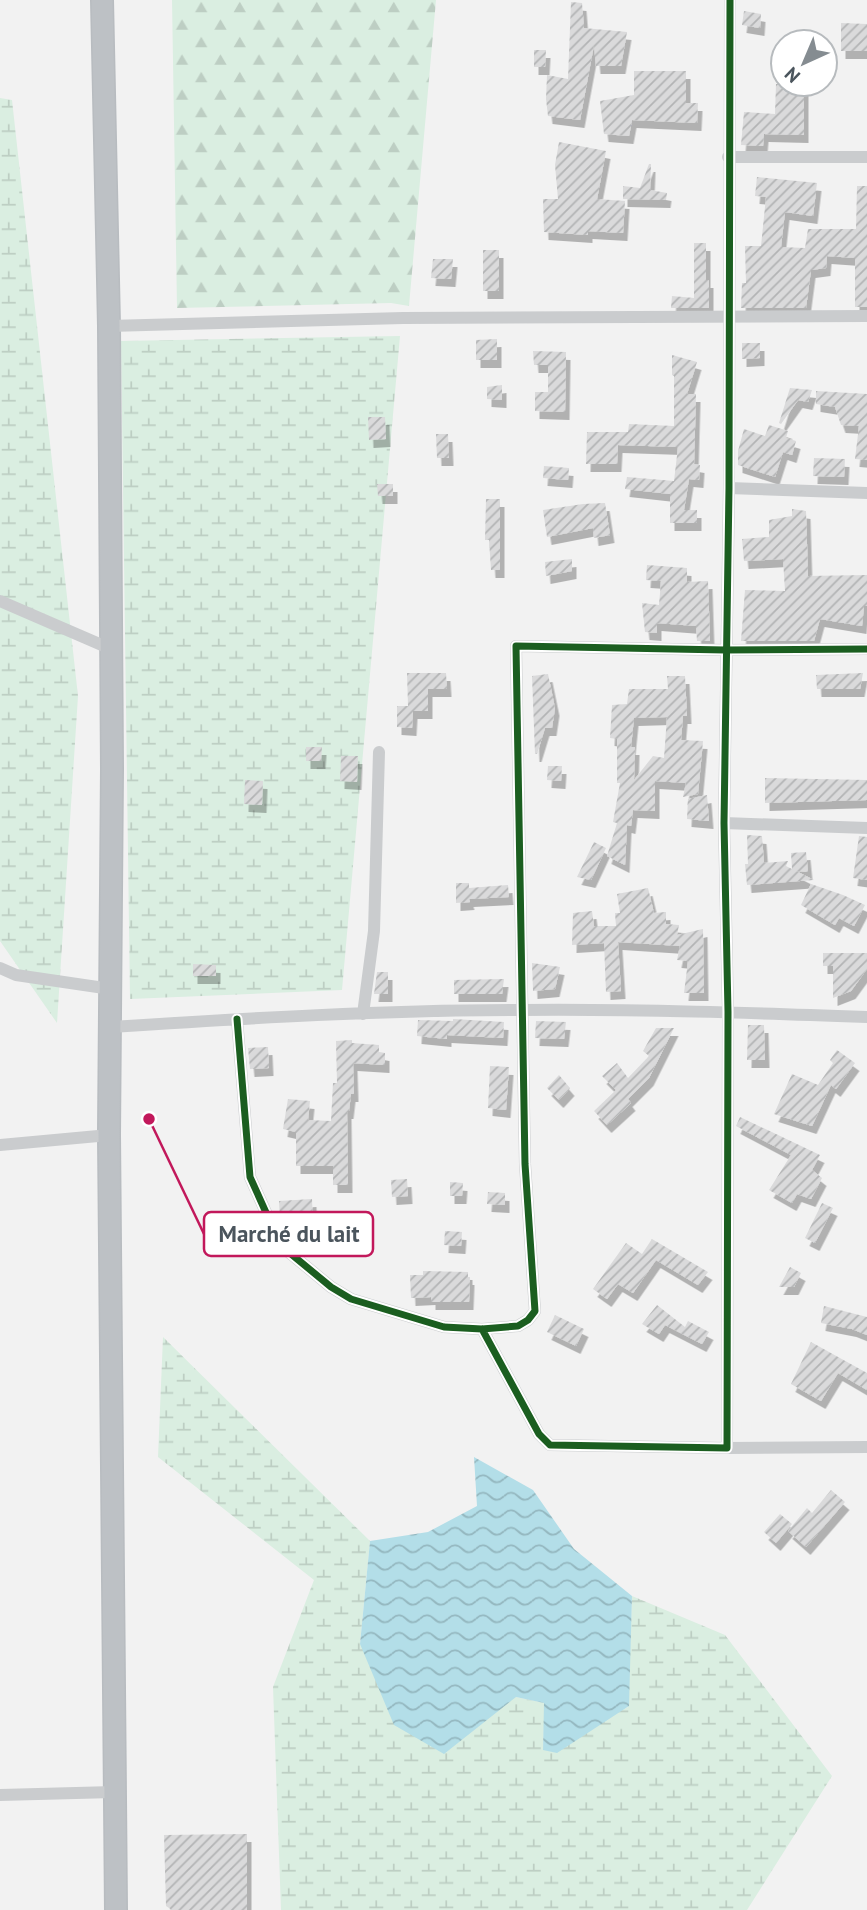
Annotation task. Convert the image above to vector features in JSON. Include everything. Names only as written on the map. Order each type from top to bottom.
[{"type":"highway","points":[[102,0],[109,326],[109,1135],[116,1910]]},
{"type":"street","points":[[727,1448],[728,1012],[724,823],[729,488],[730,0]]},
{"type":"street","points":[[728,157],[867,157]]},
{"type":"street","points":[[109,326],[403,318],[867,316]]},
{"type":"street","points":[[729,488],[867,493]]},
{"type":"street","points":[[0,601],[111,649]]},
{"type":"street","points":[[237,1019],[250,1177],[285,1249],[331,1287],[351,1299],[444,1327],[482,1329],[518,1325],[528,1320],[535,1311],[525,1164],[516,646],[725,650],[867,649]]},
{"type":"street","points":[[363,1014],[374,931],[379,752]]},
{"type":"street","points":[[724,823],[867,828]]},
{"type":"street","points":[[0,968],[16,975],[111,989]]},
{"type":"street","points":[[111,1027],[237,1019],[522,1010],[728,1012],[867,1017]]},
{"type":"street","points":[[0,1145],[109,1135]]},
{"type":"street","points":[[482,1329],[539,1434],[551,1445],[867,1447]]},
{"type":"street","points":[[0,1795],[114,1792]]},
{"type":"green space","points":[[172,0],[436,0],[409,306],[391,303],[177,308]]},
{"type":"green space","points":[[0,98],[12,100],[78,696],[57,1023],[0,941]]},
{"type":"green space","points":[[400,336],[342,990],[130,999],[121,341]]},
{"type":"green space","points":[[163,1337],[370,1541],[360,1644],[516,1697],[545,1703],[543,1750],[628,1707],[632,1596],[725,1635],[832,1776],[747,1910],[281,1910],[273,1687],[314,1580],[158,1457]]},
{"type":"water","points":[[474,1457],[533,1490],[574,1549],[632,1596],[629,1706],[557,1753],[543,1750],[544,1703],[516,1697],[444,1754],[394,1725],[360,1644],[370,1541],[428,1532],[477,1506]]},
{"type":"building","points":[[571,2],[582,3],[584,28],[627,32],[621,66],[596,66],[594,45],[580,120],[548,116],[546,99],[547,75],[568,79]]},
{"type":"building","points":[[744,11],[761,14],[760,28],[742,25]]},
{"type":"building","points":[[841,23],[867,24],[867,51],[841,51]]},
{"type":"building","points":[[534,50],[546,50],[545,67],[534,67]]},
{"type":"building","points":[[634,71],[686,71],[686,103],[698,103],[697,123],[632,120],[629,136],[604,134],[600,101],[634,95]]},
{"type":"building","points":[[776,98],[804,98],[804,135],[764,134],[763,146],[741,145],[744,112],[775,114]]},
{"type":"building","points":[[559,142],[606,151],[597,199],[625,201],[623,233],[588,231],[588,235],[544,232],[543,199],[558,199],[555,165]]},
{"type":"building","points":[[649,164],[650,190],[667,193],[666,200],[623,199],[623,186],[640,188]]},
{"type":"building","points":[[757,177],[817,183],[813,216],[785,212],[781,247],[805,248],[808,229],[856,229],[857,186],[867,186],[867,307],[855,307],[855,258],[827,256],[826,268],[811,270],[806,308],[741,308],[742,283],[746,283],[745,246],[761,246],[766,197],[755,196]]},
{"type":"building","points":[[694,243],[706,243],[709,308],[671,308],[672,296],[694,298]]},
{"type":"building","points":[[483,250],[499,250],[499,291],[483,291]]},
{"type":"building","points":[[433,259],[453,259],[451,279],[431,278]]},
{"type":"building","points":[[497,339],[497,360],[476,360],[476,340]]},
{"type":"building","points":[[742,343],[760,343],[760,358],[742,359]]},
{"type":"building","points":[[533,351],[566,352],[565,412],[535,411],[535,392],[548,392],[548,365],[534,365]]},
{"type":"building","points":[[672,355],[697,362],[687,394],[696,394],[694,464],[700,465],[699,480],[689,479],[684,510],[697,510],[697,523],[670,523],[670,494],[625,489],[627,477],[674,481],[678,447],[618,445],[617,464],[586,464],[587,432],[628,432],[629,424],[674,426]]},
{"type":"building","points":[[502,385],[502,400],[487,399],[487,387]]},
{"type":"building","points":[[790,388],[812,390],[808,402],[798,400],[781,424],[779,423]]},
{"type":"building","points":[[816,391],[867,394],[867,460],[855,459],[859,426],[841,425],[835,407],[816,404]]},
{"type":"building","points":[[368,417],[385,417],[386,439],[369,440]]},
{"type":"building","points":[[769,425],[788,431],[786,438],[796,441],[792,455],[783,452],[775,477],[738,465],[738,451],[744,429],[765,436]]},
{"type":"building","points":[[436,434],[448,434],[449,458],[437,458]]},
{"type":"building","points":[[814,458],[845,459],[844,477],[813,476]]},
{"type":"building","points":[[544,466],[569,468],[568,480],[543,478]]},
{"type":"building","points":[[377,484],[393,484],[393,496],[378,496]]},
{"type":"building","points":[[486,499],[500,499],[500,570],[491,570],[489,540],[485,540]]},
{"type":"building","points":[[605,503],[610,535],[594,538],[593,528],[547,537],[543,510]]},
{"type":"building","points":[[792,509],[806,511],[808,576],[867,575],[867,606],[864,606],[862,626],[820,619],[814,641],[741,641],[745,590],[785,591],[783,559],[744,561],[742,539],[769,537],[769,520],[792,516]]},
{"type":"building","points":[[572,559],[572,571],[546,576],[545,562]]},
{"type":"building","points":[[647,565],[687,568],[687,582],[708,581],[710,641],[697,641],[696,626],[657,623],[657,633],[645,632],[642,603],[659,605],[661,581],[646,580]]},
{"type":"building","points":[[407,673],[446,673],[447,689],[428,689],[428,711],[413,711],[412,728],[397,727],[397,706],[408,706]]},
{"type":"building","points":[[863,673],[860,689],[817,689],[816,675]]},
{"type":"building","points":[[548,674],[555,708],[552,728],[545,728],[535,754],[532,676]]},
{"type":"building","points":[[667,676],[685,676],[687,716],[683,716],[681,740],[703,741],[698,794],[683,797],[686,783],[655,781],[655,811],[633,810],[631,826],[627,825],[625,865],[607,856],[617,823],[613,822],[620,783],[617,783],[617,739],[610,738],[612,705],[627,704],[629,689],[668,689]],"holes":[[[667,717],[664,758],[653,756],[634,780],[635,747],[631,747],[634,718]]]},
{"type":"building","points":[[306,747],[322,747],[321,761],[306,761]]},
{"type":"building","points":[[341,756],[358,756],[357,782],[340,781]]},
{"type":"building","points":[[548,766],[562,766],[561,781],[547,780]]},
{"type":"building","points":[[765,778],[867,780],[867,800],[765,803]]},
{"type":"building","points":[[245,780],[263,781],[262,805],[244,804]]},
{"type":"building","points":[[707,795],[709,821],[687,819],[688,799]]},
{"type":"building","points":[[747,835],[762,836],[764,863],[788,861],[786,866],[792,869],[791,853],[806,852],[808,872],[796,871],[814,880],[747,885]]},
{"type":"building","points":[[859,836],[867,837],[867,880],[853,878]]},
{"type":"building","points":[[594,842],[606,848],[591,880],[577,877]]},
{"type":"building","points":[[456,883],[469,883],[469,888],[508,885],[509,897],[469,899],[470,902],[456,903]]},
{"type":"building","points":[[811,884],[865,905],[854,926],[839,918],[835,925],[801,905]]},
{"type":"building","points":[[648,888],[654,913],[666,912],[666,924],[679,925],[677,935],[703,929],[704,993],[684,993],[688,961],[677,960],[680,946],[618,942],[621,991],[606,992],[604,943],[572,945],[573,913],[592,911],[594,926],[616,926],[615,913],[620,913],[617,894]]},
{"type":"building","points":[[823,953],[867,953],[867,969],[851,991],[833,998],[833,966],[823,966]]},
{"type":"building","points":[[532,963],[560,967],[555,989],[533,991]]},
{"type":"building","points":[[193,964],[216,965],[216,976],[193,976]]},
{"type":"building","points":[[377,972],[388,972],[388,994],[374,994]]},
{"type":"building","points":[[504,979],[502,994],[454,994],[454,980]]},
{"type":"building","points":[[418,1020],[504,1022],[503,1038],[447,1035],[447,1039],[417,1036]]},
{"type":"building","points":[[536,1021],[566,1022],[564,1039],[535,1038]]},
{"type":"building","points":[[748,1025],[764,1025],[765,1060],[747,1060]]},
{"type":"building","points":[[656,1028],[674,1028],[649,1078],[628,1099],[631,1103],[607,1125],[594,1111],[616,1090],[602,1076],[617,1063],[628,1078],[649,1056],[643,1051]]},
{"type":"building","points":[[352,1040],[352,1043],[379,1045],[379,1052],[385,1053],[385,1065],[353,1063],[354,1094],[351,1094],[347,1111],[348,1185],[333,1185],[333,1166],[296,1166],[296,1132],[283,1129],[288,1099],[310,1101],[308,1120],[331,1121],[333,1083],[337,1083],[336,1041]]},
{"type":"building","points":[[268,1047],[269,1068],[250,1069],[248,1048]]},
{"type":"building","points":[[837,1050],[855,1063],[836,1089],[831,1085],[812,1126],[774,1114],[792,1074],[818,1085],[833,1063],[830,1060]]},
{"type":"building","points":[[490,1066],[509,1067],[506,1110],[488,1108]]},
{"type":"building","points":[[559,1075],[570,1088],[559,1100],[547,1088]]},
{"type":"building","points":[[740,1117],[820,1155],[812,1170],[822,1178],[811,1199],[797,1194],[792,1203],[769,1190],[791,1155],[736,1126]]},
{"type":"building","points":[[407,1179],[408,1196],[392,1197],[391,1180]]},
{"type":"building","points":[[450,1182],[463,1183],[462,1196],[450,1196]]},
{"type":"building","points":[[488,1192],[505,1193],[505,1205],[487,1204]]},
{"type":"building","points":[[312,1199],[314,1249],[299,1249],[297,1220],[280,1220],[279,1201]]},
{"type":"building","points":[[822,1203],[833,1208],[815,1243],[805,1238]]},
{"type":"building","points":[[445,1231],[462,1232],[461,1246],[444,1245]]},
{"type":"building","points":[[652,1239],[708,1272],[698,1285],[656,1260],[633,1293],[618,1284],[607,1299],[593,1289],[626,1243],[642,1254]]},
{"type":"building","points":[[790,1267],[801,1273],[794,1287],[779,1287]]},
{"type":"building","points":[[423,1271],[468,1272],[469,1302],[431,1302],[431,1297],[411,1298],[410,1275],[423,1275]]},
{"type":"building","points":[[657,1305],[685,1327],[688,1321],[709,1332],[702,1344],[665,1325],[659,1334],[642,1324]]},
{"type":"building","points":[[824,1306],[867,1317],[867,1335],[821,1323]]},
{"type":"building","points":[[555,1315],[584,1329],[576,1346],[547,1332]]},
{"type":"building","points":[[811,1342],[867,1373],[867,1390],[838,1373],[821,1401],[791,1384]]},
{"type":"building","points":[[831,1490],[845,1502],[806,1547],[788,1531],[807,1508],[812,1513]]},
{"type":"building","points":[[780,1514],[792,1524],[776,1543],[764,1532]]},
{"type":"building","points":[[247,1834],[247,1910],[172,1910],[166,1906],[164,1835]]},
{"type":"cycle path","points":[[482,1329],[539,1434],[550,1445],[727,1448],[728,1012],[724,823],[729,488],[730,0]]},
{"type":"cycle path","points":[[237,1019],[250,1177],[285,1249],[331,1287],[351,1299],[444,1327],[482,1329],[518,1326],[528,1320],[535,1311],[525,1164],[516,646],[725,650],[867,649]]},
{"type":"place","name":"Marché du lait","points":[[149,1119]]}]
